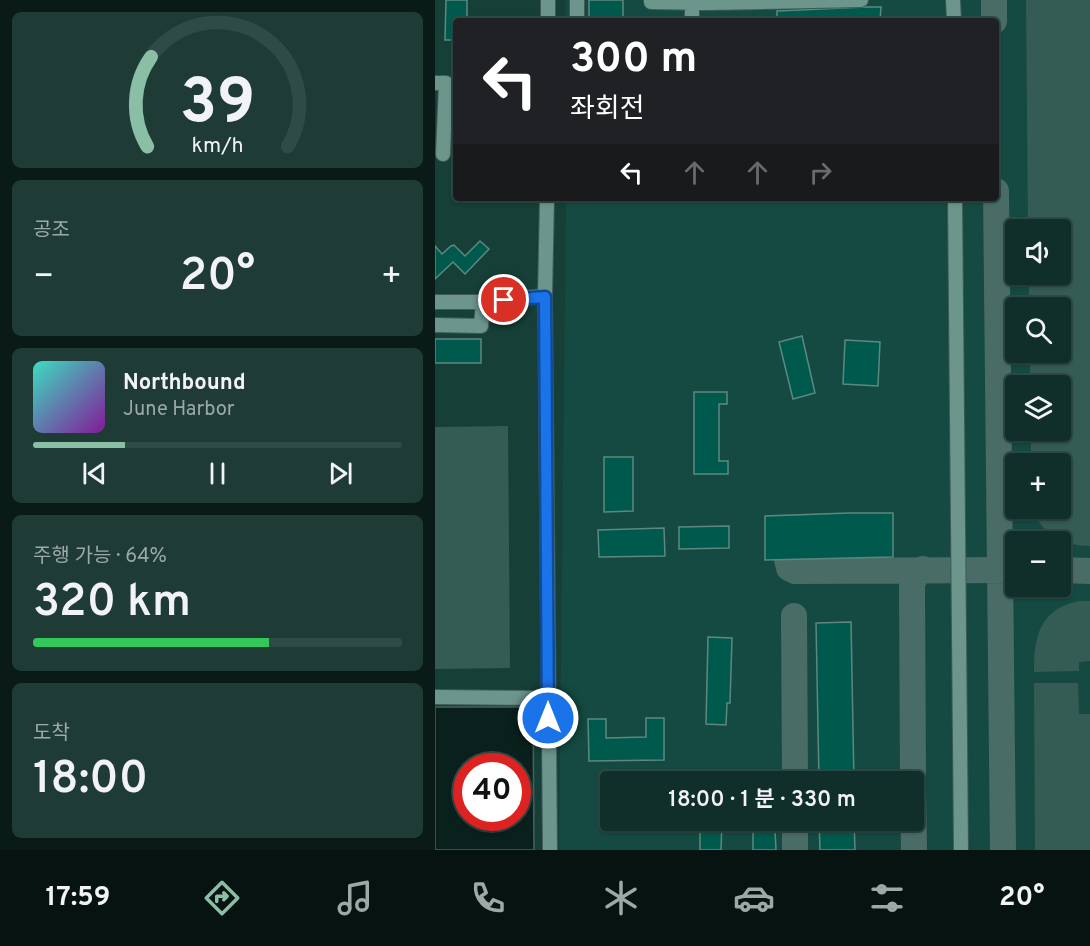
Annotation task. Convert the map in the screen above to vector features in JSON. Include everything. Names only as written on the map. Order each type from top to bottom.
[{"type":"street","points":[[548,0],[548,18]]},
{"type":"street","points":[[577,0],[577,18]]},
{"type":"street","points":[[651,0],[651,2],[861,0]]},
{"type":"street","points":[[953,0],[954,18]]},
{"type":"street","points":[[685,2],[691,18]]},
{"type":"street","points":[[435,82],[446,83],[445,154]]},
{"type":"street","points":[[547,201],[545,297],[550,850]]},
{"type":"street","points":[[955,201],[961,850]]},
{"type":"street","points":[[435,302],[483,302],[545,297]]},
{"type":"street","points":[[435,325],[481,326],[483,302]]},
{"type":"street","points":[[435,697],[548,698]]},
{"type":"shaded area","points":[[565,0],[1090,0],[1090,850],[559,850],[566,201],[999,201],[999,18],[566,18]]},
{"type":"shaded area","points":[[1026,0],[1090,0],[1090,546],[1071,544],[1071,531],[1047,531],[1038,519],[1071,519],[1071,453],[1031,453],[1031,441],[1071,441],[1071,375],[1030,375],[1030,363],[1071,363],[1071,297],[1029,297],[1029,285],[1071,285],[1071,219],[1028,219]]},
{"type":"shaded area","points":[[508,426],[510,668],[435,669],[435,427]]},
{"type":"shaded area","points":[[1079,601],[1090,601],[1090,661],[1079,662],[1079,671],[1034,672],[1035,647],[1041,626],[1055,611]]},
{"type":"shaded area","points":[[1034,683],[1078,683],[1079,714],[1090,714],[1090,850],[1035,850]]},
{"type":"shaded area","points":[[435,707],[533,707],[534,850],[435,850]]},
{"type":"building","points":[[446,0],[467,0],[467,18],[453,18],[453,40],[445,40]]},
{"type":"building","points":[[589,0],[623,0],[623,18],[589,18]]},
{"type":"building","points":[[881,7],[880,18],[777,18],[777,11]]},
{"type":"building","points":[[480,241],[489,249],[465,274],[453,262],[435,279],[435,246],[442,254],[454,245],[465,256]]},
{"type":"building","points":[[802,336],[815,393],[793,399],[779,342]]},
{"type":"building","points":[[435,339],[481,339],[481,363],[435,363]]},
{"type":"building","points":[[845,340],[880,342],[878,386],[843,384]]},
{"type":"building","points":[[694,392],[727,392],[727,404],[719,404],[719,461],[728,461],[728,474],[694,474]]},
{"type":"building","points":[[604,457],[633,457],[633,511],[604,512]]},
{"type":"building","points":[[893,513],[893,557],[765,560],[765,516]]},
{"type":"building","points":[[729,526],[729,548],[679,549],[679,527]]},
{"type":"building","points":[[664,528],[665,556],[599,557],[598,530]]},
{"type":"building","points":[[851,622],[854,771],[819,771],[816,623]]},
{"type":"building","points":[[708,637],[732,638],[730,703],[727,703],[726,725],[706,724]]},
{"type":"building","points":[[646,718],[664,718],[664,760],[589,761],[588,719],[606,719],[606,738],[646,737]]},
{"type":"building","points":[[700,831],[722,831],[721,850],[700,850]]},
{"type":"building","points":[[753,831],[775,831],[776,850],[753,850]]},
{"type":"building","points":[[819,831],[854,831],[855,850],[820,850]]},
{"type":"taxiway","points":[[994,0],[994,18]]},
{"type":"taxiway","points":[[996,201],[1003,850]]},
{"type":"taxiway","points":[[787,559],[789,568],[795,571],[1005,570]]},
{"type":"taxiway","points":[[913,771],[912,587],[913,579],[923,569]]},
{"type":"taxiway","points":[[1071,570],[1090,571]]},
{"type":"taxiway","points":[[794,616],[795,771]]},
{"type":"taxiway","points":[[795,831],[795,850]]},
{"type":"taxiway","points":[[914,831],[914,850]]},
{"type":"route","points":[[504,300],[545,297],[548,718]]}]
